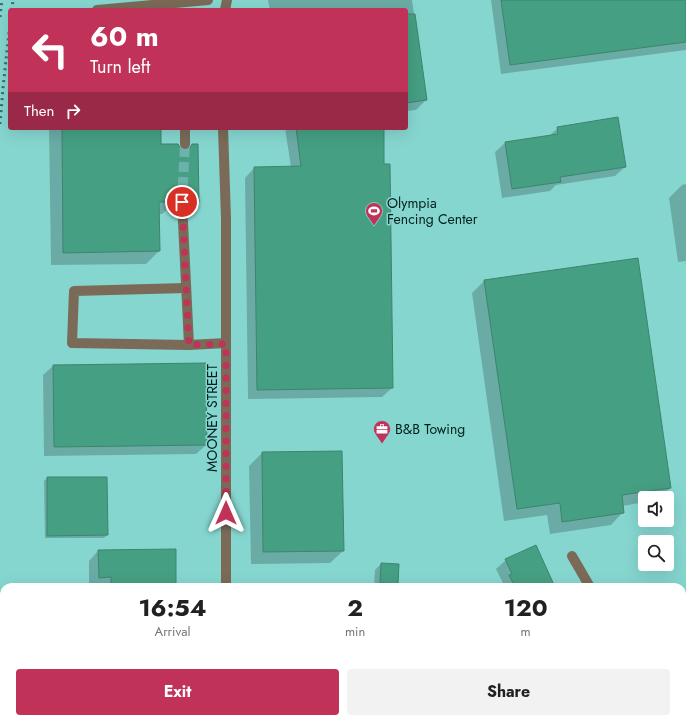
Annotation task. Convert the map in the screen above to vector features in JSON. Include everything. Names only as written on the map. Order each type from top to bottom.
[{"type":"street","points":[[142,8],[187,6],[208,0]]},
{"type":"street","points":[[185,130],[185,144]]},
{"type":"street","name":"MOONEY STREET","points":[[223,130],[226,219],[226,583]]},
{"type":"street","points":[[182,202],[189,345]]},
{"type":"street","points":[[186,288],[74,291],[72,343],[189,345],[226,344]]},
{"type":"street","points":[[572,556],[588,583]]},
{"type":"building","points":[[501,0],[686,0],[686,42],[510,65]]},
{"type":"building","points":[[408,14],[415,14],[427,100],[408,103]]},
{"type":"building","points":[[618,117],[626,167],[560,177],[561,182],[512,189],[505,142],[558,134],[557,127]]},
{"type":"building","points":[[62,130],[161,130],[161,144],[178,144],[181,149],[185,150],[190,148],[192,144],[198,144],[199,202],[188,202],[187,198],[182,196],[178,197],[176,202],[159,202],[160,251],[63,253]]},
{"type":"building","points":[[296,130],[384,130],[384,164],[390,164],[393,388],[257,390],[254,167],[301,166]]},
{"type":"building","points":[[638,258],[671,488],[638,491],[638,493],[622,495],[624,513],[562,522],[560,503],[517,509],[484,280]]},
{"type":"building","points":[[206,363],[207,445],[54,447],[53,365]]},
{"type":"building","points":[[342,451],[344,551],[263,552],[262,452]]},
{"type":"building","points":[[47,477],[107,477],[108,535],[47,536]]},
{"type":"building","points":[[536,545],[553,583],[513,583],[509,575],[512,574],[505,559]]},
{"type":"building","points":[[176,549],[176,583],[111,583],[111,577],[99,578],[98,550]]},
{"type":"building","points":[[381,563],[399,564],[398,583],[380,583]]},
{"type":"tunnel","points":[[182,202],[185,144]]},
{"type":"railway","points":[[0,17],[2,0]]},
{"type":"railway","points":[[12,8],[13,0]]},
{"type":"railway","points":[[0,124],[8,42]]},
{"type":"place","name":"Olympia Fencing Center","points":[[374,226]]},
{"type":"place","name":"B&B Towing","points":[[382,444]]},
{"type":"route","points":[[182,202],[189,345],[226,344],[226,513]]}]
